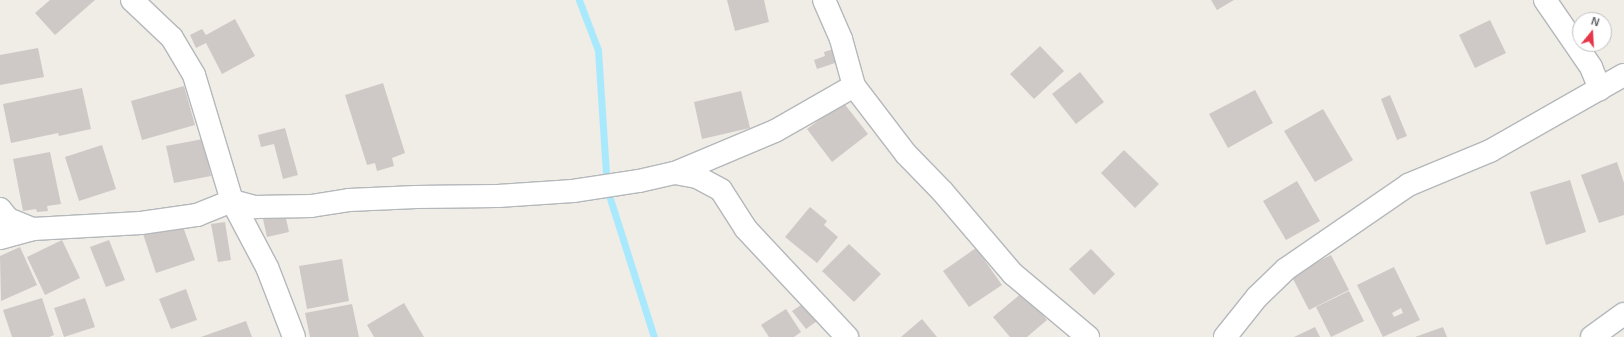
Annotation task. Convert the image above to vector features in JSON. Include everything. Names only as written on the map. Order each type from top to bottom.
[{"type":"street","points":[[132,0],[172,38],[194,75],[232,201],[267,267],[294,337]]},
{"type":"street","points":[[824,0],[841,39],[854,86],[906,154],[942,191],[1013,274],[1088,337]]},
{"type":"street","points":[[1545,0],[1591,67],[1600,89]]},
{"type":"street","points":[[1228,336],[1257,297],[1286,269],[1402,189],[1490,151],[1624,76]]},
{"type":"street","points":[[0,238],[33,229],[141,223],[197,214],[232,201],[255,207],[311,206],[349,200],[416,197],[498,196],[558,192],[639,181],[675,173],[775,131],[854,86]]},
{"type":"street","points":[[675,173],[697,177],[721,190],[746,229],[847,337]]},
{"type":"street","points":[[0,208],[8,219],[33,229]]},
{"type":"street","points":[[1592,337],[1624,314]]},
{"type":"building","points":[[50,0],[95,0],[55,35],[35,13]]},
{"type":"building","points":[[727,0],[764,0],[769,22],[735,31]]},
{"type":"building","points":[[1211,0],[1234,0],[1217,10]]},
{"type":"building","points":[[235,19],[255,56],[222,74],[206,43],[196,48],[190,35],[202,29],[206,35]]},
{"type":"building","points":[[1490,20],[1506,53],[1475,68],[1459,35]]},
{"type":"building","points":[[1040,46],[1064,71],[1034,99],[1010,74]]},
{"type":"building","points":[[38,48],[44,77],[0,85],[0,55]]},
{"type":"building","points":[[837,48],[841,61],[817,69],[814,60],[825,56],[824,52]]},
{"type":"building","points":[[1080,72],[1104,102],[1076,124],[1052,94]]},
{"type":"building","points":[[383,83],[405,153],[392,158],[394,166],[377,171],[375,163],[367,165],[345,95]]},
{"type":"building","points":[[184,86],[195,125],[142,140],[131,101]]},
{"type":"building","points":[[82,88],[91,129],[59,136],[58,133],[11,143],[3,104]]},
{"type":"building","points":[[1255,90],[1273,123],[1228,148],[1209,114]]},
{"type":"building","points":[[741,91],[750,128],[702,139],[694,102]]},
{"type":"building","points":[[1390,95],[1407,136],[1397,140],[1381,99]]},
{"type":"building","points":[[843,102],[868,134],[832,162],[807,129]]},
{"type":"building","points":[[1323,109],[1353,160],[1315,182],[1284,131]]},
{"type":"building","points":[[285,128],[298,175],[283,179],[274,144],[261,147],[258,135]]},
{"type":"building","points":[[203,139],[211,176],[174,183],[166,146]]},
{"type":"building","points":[[102,145],[116,189],[79,201],[65,157]]},
{"type":"building","points":[[1124,150],[1159,184],[1135,208],[1101,173]]},
{"type":"building","points":[[50,152],[61,204],[47,206],[48,211],[37,212],[36,209],[23,211],[13,159]]},
{"type":"building","points":[[1617,162],[1624,183],[1624,215],[1599,223],[1581,175]]},
{"type":"building","points":[[1570,180],[1586,232],[1546,245],[1530,192]]},
{"type":"building","points":[[1297,181],[1320,221],[1286,240],[1263,201]]},
{"type":"building","points":[[810,207],[827,221],[824,225],[838,237],[817,263],[785,237]]},
{"type":"building","points":[[285,214],[289,232],[267,237],[263,219]]},
{"type":"building","points":[[181,221],[195,260],[156,273],[143,234]]},
{"type":"building","points":[[225,222],[231,260],[218,262],[211,224]]},
{"type":"building","points":[[62,240],[80,278],[45,295],[27,257]]},
{"type":"building","points":[[109,240],[125,280],[106,287],[90,247]]},
{"type":"building","points":[[849,244],[881,274],[854,302],[822,271]]},
{"type":"building","points":[[20,247],[37,285],[1,301],[0,256]]},
{"type":"building","points":[[976,248],[1002,285],[969,307],[943,271]]},
{"type":"building","points":[[1091,249],[1115,274],[1094,295],[1069,269]]},
{"type":"building","points":[[1331,255],[1349,290],[1309,310],[1291,275]]},
{"type":"building","points":[[342,259],[349,301],[307,309],[299,266]]},
{"type":"building","points":[[1394,267],[1420,320],[1383,337],[1357,285]],"holes":[[[1401,308],[1403,313],[1394,317],[1392,313]]]},
{"type":"building","points":[[186,289],[197,320],[171,329],[159,299]]},
{"type":"building","points":[[1349,291],[1364,321],[1331,337],[1316,307]]},
{"type":"building","points":[[1023,292],[1047,320],[1027,337],[1010,337],[993,317]]},
{"type":"building","points":[[42,298],[54,335],[49,337],[12,337],[3,310]]},
{"type":"building","points":[[85,298],[95,327],[64,337],[54,308]]},
{"type":"building","points":[[404,303],[424,337],[374,337],[367,325]]},
{"type":"building","points":[[804,303],[817,321],[806,329],[792,311]]},
{"type":"building","points":[[352,304],[359,337],[310,337],[305,313]]},
{"type":"building","points":[[786,309],[801,332],[794,337],[769,337],[761,325]]},
{"type":"building","points":[[922,319],[937,337],[901,337]]},
{"type":"building","points":[[246,321],[252,337],[201,337]]},
{"type":"building","points":[[1315,327],[1320,337],[1294,337]]},
{"type":"building","points":[[1443,327],[1447,337],[1415,337]]},
{"type":"waterway","points":[[579,0],[598,50],[607,189],[654,337]]}]
